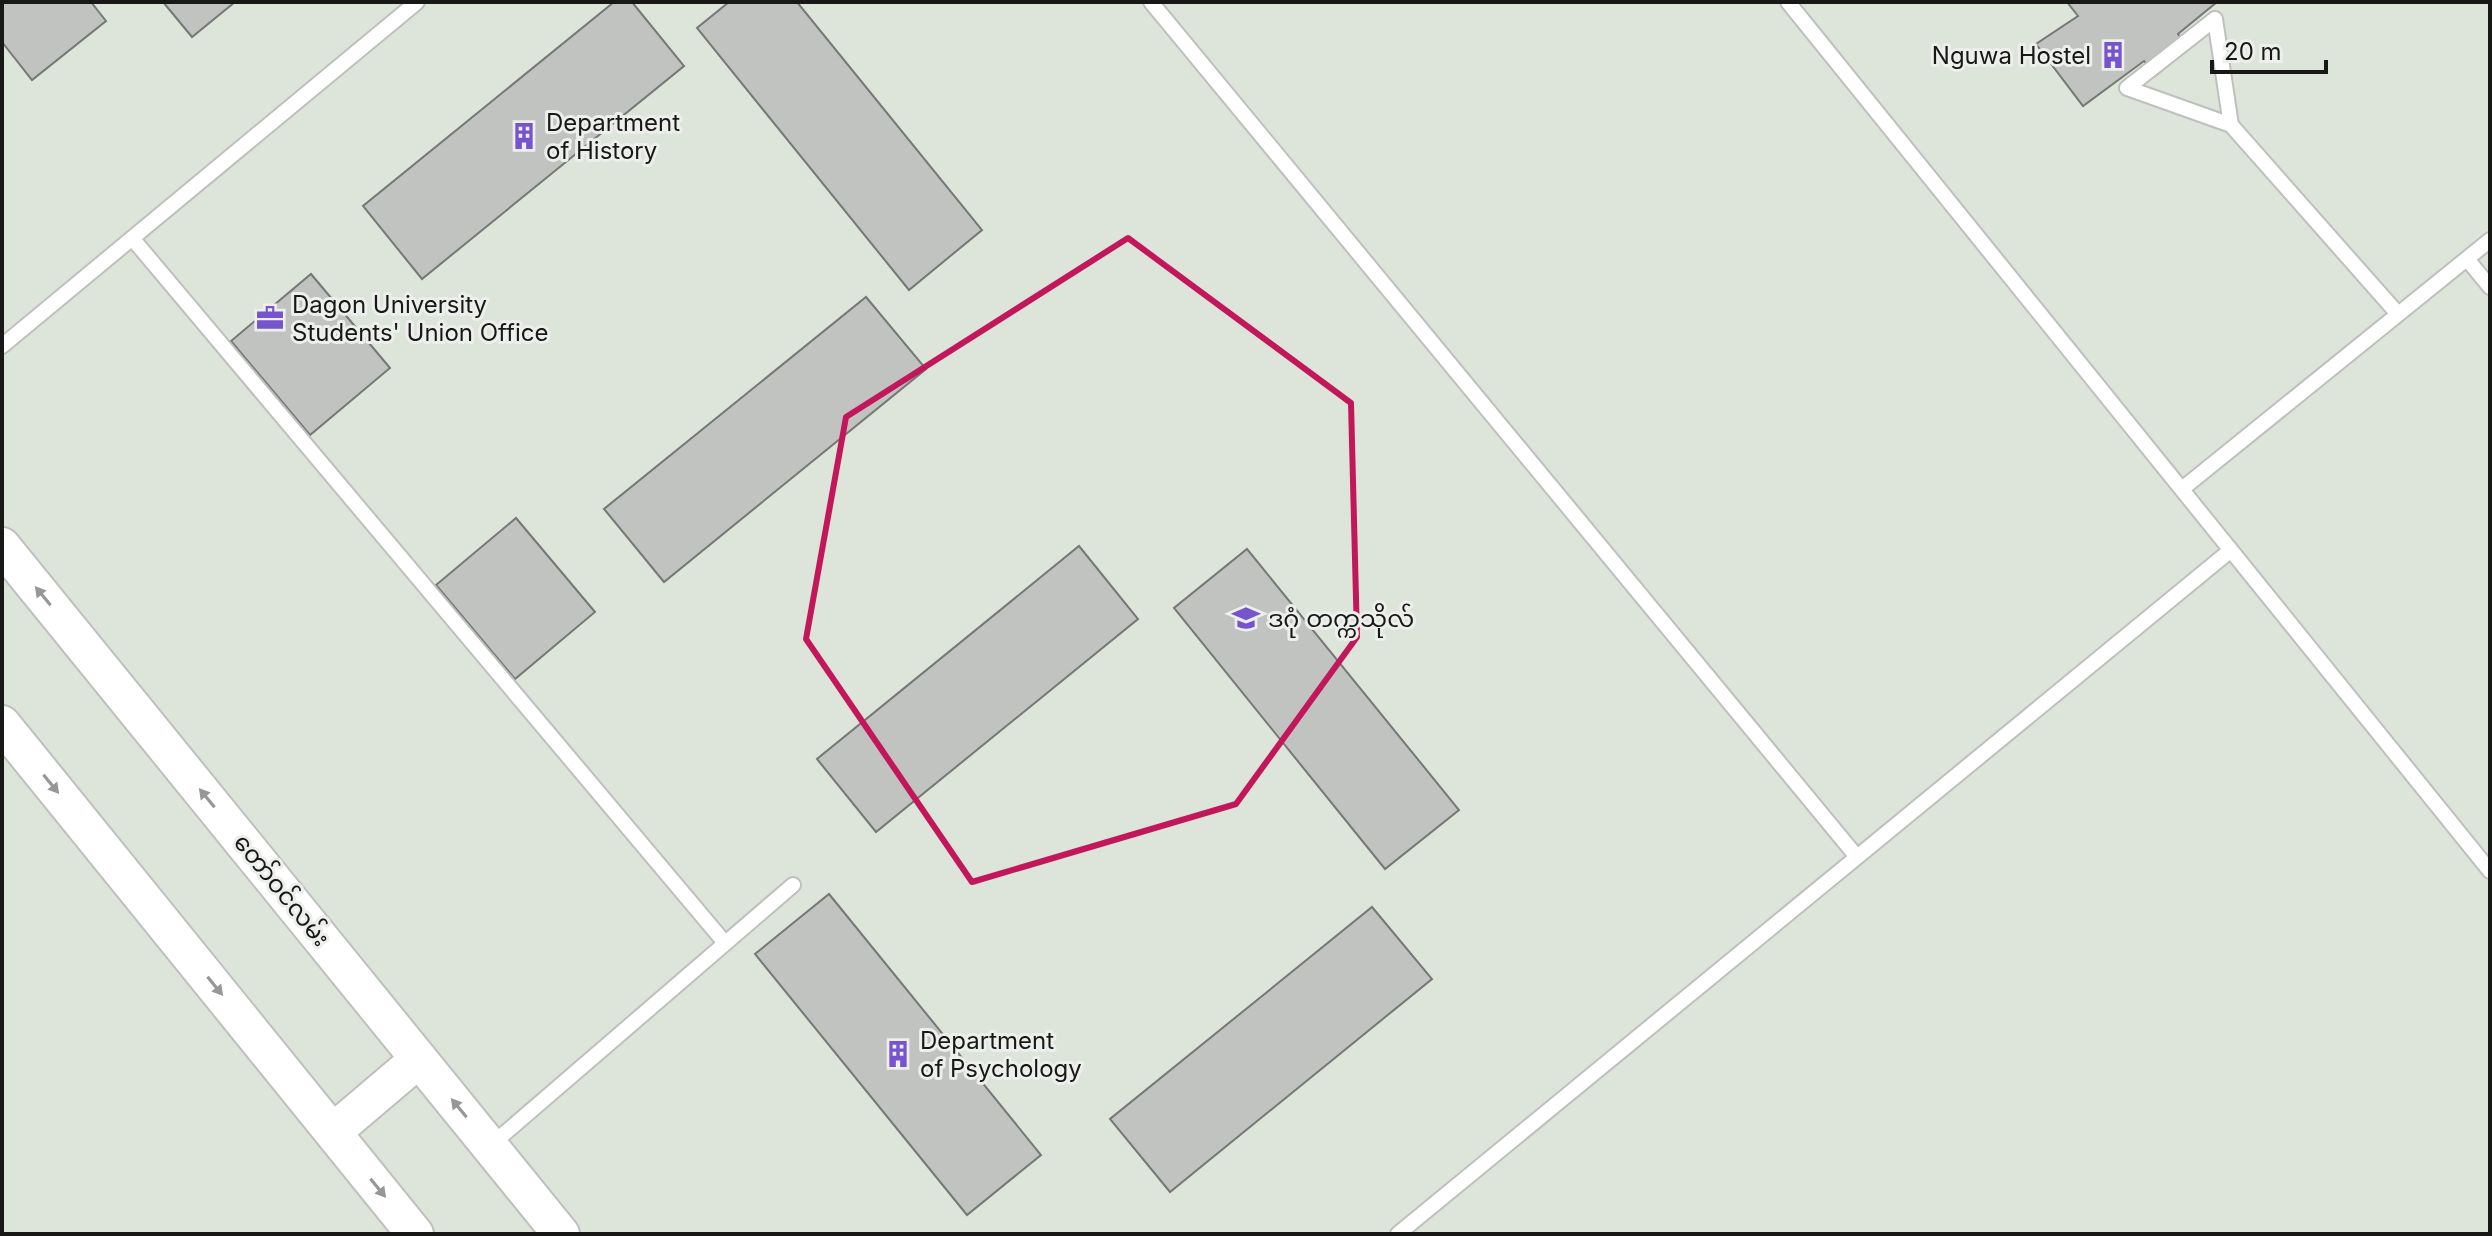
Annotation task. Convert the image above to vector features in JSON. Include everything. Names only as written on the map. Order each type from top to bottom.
[{"type":"street","name":"တော်ဝင်လမ်း","points":[[2,546],[561,1234]]},
{"type":"street","points":[[2,724],[415,1234]]},
{"type":"street","points":[[333,1132],[419,1059]]},
{"type":"lane","points":[[2,346],[417,2]]},
{"type":"lane","points":[[1151,2],[1857,857]]},
{"type":"lane","points":[[1788,2],[2490,871]]},
{"type":"lane","points":[[2231,125],[2215,19],[2127,88],[2231,125],[2398,314]]},
{"type":"lane","points":[[132,238],[725,943]]},
{"type":"lane","points":[[2182,489],[2490,240]]},
{"type":"lane","points":[[2467,259],[2490,287]]},
{"type":"lane","points":[[1398,1234],[2231,550]]},
{"type":"lane","points":[[490,1146],[793,885]]},
{"type":"highlighted area","points":[[1128,238],[1351,403],[1357,637],[1236,804],[972,882],[806,639],[846,417]]},
{"type":"shaded area","name":"ဒဂုံ တက္ကသိုလ်","points":[[2,2],[2490,2],[2490,1234],[2,1234]]},
{"type":"building","points":[[2,2],[91,2],[106,21],[32,80],[2,42]]},
{"type":"building","points":[[163,2],[235,2],[192,37]]},
{"type":"building","name":"Department of History","points":[[614,2],[632,2],[684,66],[422,279],[363,206]]},
{"type":"building","points":[[729,2],[797,2],[982,230],[909,290],[697,28]]},
{"type":"building","name":"Nguwa Hostel","points":[[2067,2],[2217,2],[2178,34],[2189,48],[2156,75],[2144,61],[2083,106],[2036,44],[2078,16]]},
{"type":"building","points":[[311,274],[390,368],[310,435],[231,341]]},
{"type":"building","points":[[866,297],[926,369],[664,582],[604,509]]},
{"type":"building","points":[[516,518],[595,612],[515,679],[436,585]]},
{"type":"building","points":[[1079,546],[1138,619],[876,832],[817,759]]},
{"type":"building","points":[[1247,549],[1459,810],[1385,869],[1174,608]]},
{"type":"building","name":"Department of Psychology","points":[[829,894],[1041,1155],[967,1215],[755,954]]},
{"type":"building","points":[[1372,907],[1432,979],[1170,1192],[1110,1119]]},
{"type":"place","name":"Nguwa Hostel","points":[[2113,55]]},
{"type":"place","name":"Department of History","points":[[524,136]]},
{"type":"place","name":"Dagon University Students' Union Office","points":[[270,318]]},
{"type":"place","name":"ဒဂုံ တက္ကသိုလ်","points":[[1246,618]]},
{"type":"place","name":"Department of Psychology","points":[[898,1054]]}]
